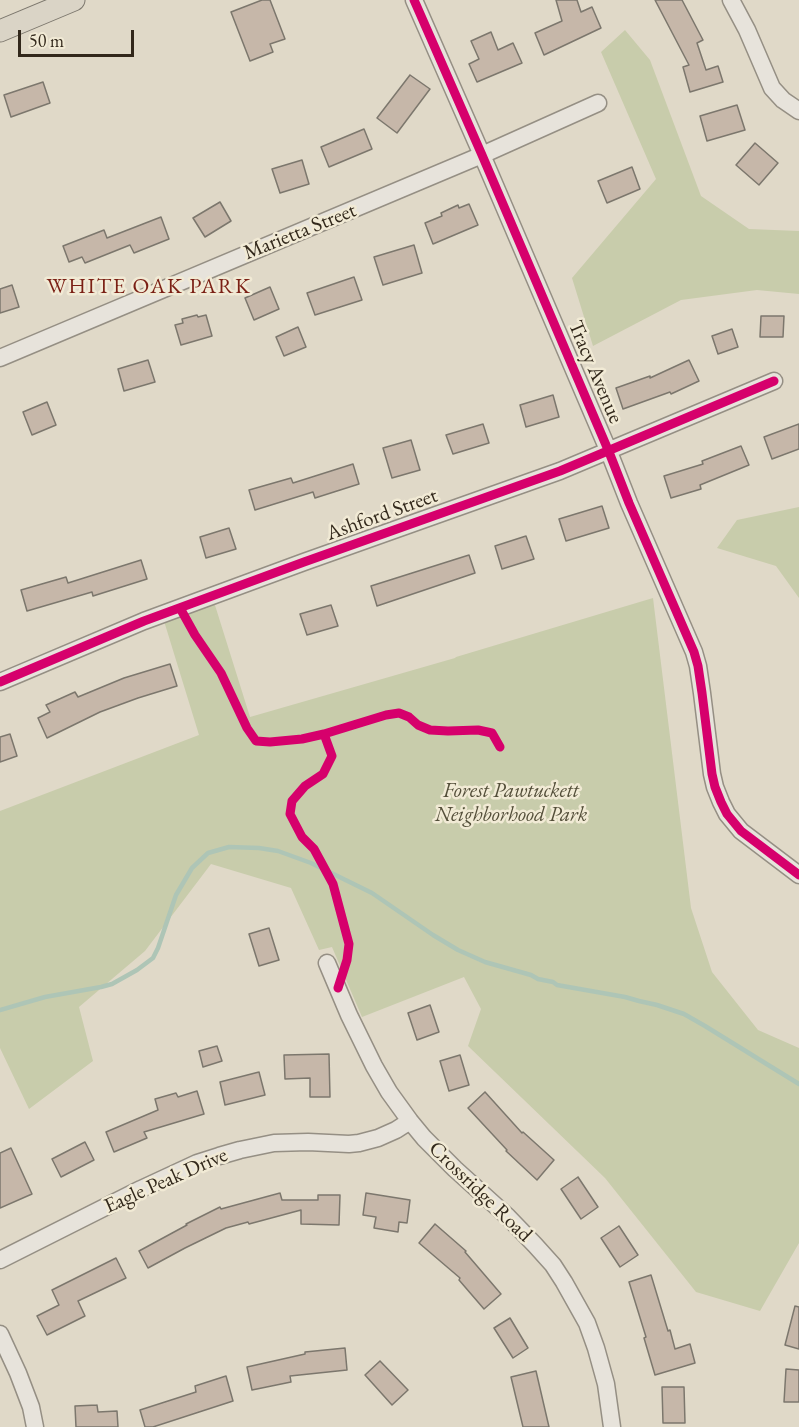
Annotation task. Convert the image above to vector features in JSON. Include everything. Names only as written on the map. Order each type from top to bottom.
[{"type":"main road","points":[[0,31],[74,0]]},
{"type":"street","name":"Tracy Avenue","points":[[414,0],[694,652],[701,684],[712,774],[721,802],[741,831],[799,875]]},
{"type":"street","points":[[731,0],[747,30],[772,88],[783,100],[799,111]]},
{"type":"street","name":"Marietta Street","points":[[0,358],[482,155],[598,103]]},
{"type":"street","name":"Ashford Street","points":[[0,682],[144,621],[609,452],[774,381]]},
{"type":"street","name":"Crossridge Road","points":[[327,963],[374,1066],[410,1121],[455,1169],[535,1245],[564,1282],[587,1323],[596,1348],[606,1384],[612,1427]]},
{"type":"street","name":"Eagle Peak Drive","points":[[0,1260],[197,1163],[274,1143],[359,1143],[378,1138],[410,1121]]},
{"type":"street","points":[[0,1334],[18,1373],[35,1427]]},
{"type":"green space","points":[[625,30],[650,60],[701,196],[749,229],[799,231],[799,294],[757,290],[681,300],[593,346],[572,278],[656,179],[601,52]]},
{"type":"green space","points":[[799,507],[799,598],[776,566],[717,548],[737,520]]},
{"type":"green space","name":"Forest Pawtuckett Neighborhood Park","points":[[653,598],[691,908],[712,972],[758,1030],[799,1048],[799,1243],[760,1311],[696,1292],[605,1178],[468,1046],[481,1009],[464,977],[362,1017],[332,947],[319,950],[291,888],[211,864],[145,951],[79,1007],[93,1061],[29,1109],[0,1048],[0,811],[199,735],[164,621],[214,602],[250,717]]},
{"type":"building","points":[[262,0],[270,0],[285,39],[270,44],[273,52],[250,61],[231,12]]},
{"type":"building","points":[[556,0],[577,0],[581,12],[592,7],[601,28],[544,55],[535,33],[562,21]]},
{"type":"building","points":[[655,0],[682,0],[703,40],[697,43],[706,70],[718,66],[723,82],[690,92],[683,67],[689,65]]},
{"type":"building","points":[[491,32],[498,50],[513,43],[522,63],[477,82],[469,64],[479,59],[471,41]]},
{"type":"building","points":[[410,75],[430,89],[397,133],[377,118]]},
{"type":"building","points":[[43,82],[50,103],[11,117],[4,95]]},
{"type":"building","points":[[737,105],[745,130],[707,141],[700,116]]},
{"type":"building","points":[[364,129],[372,149],[329,167],[321,147]]},
{"type":"building","points":[[755,143],[778,163],[759,185],[736,165]]},
{"type":"building","points":[[302,160],[309,184],[280,193],[272,169]]},
{"type":"building","points":[[632,167],[640,189],[607,203],[598,181]]},
{"type":"building","points":[[220,202],[231,221],[205,237],[193,218]]},
{"type":"building","points":[[469,204],[478,225],[433,244],[425,223],[442,216],[441,213],[458,205],[459,208]]},
{"type":"building","points":[[161,217],[169,239],[134,253],[130,245],[85,263],[82,257],[69,262],[63,246],[104,230],[107,238]]},
{"type":"building","points":[[414,245],[422,273],[383,285],[374,257]]},
{"type":"building","points":[[354,277],[362,300],[315,315],[307,293]]},
{"type":"building","points":[[12,285],[19,307],[0,313],[0,289]]},
{"type":"building","points":[[270,287],[279,309],[254,320],[245,298]]},
{"type":"building","points":[[197,315],[198,317],[206,315],[212,336],[181,345],[175,325],[183,323],[182,319]]},
{"type":"building","points":[[761,316],[784,316],[783,337],[760,337]]},
{"type":"building","points":[[298,327],[306,347],[284,356],[276,337]]},
{"type":"building","points":[[732,329],[738,347],[718,354],[712,336]]},
{"type":"building","points":[[148,360],[155,382],[124,391],[118,369]]},
{"type":"building","points":[[689,360],[699,381],[671,394],[670,392],[623,409],[616,388],[650,376],[650,378]]},
{"type":"building","points":[[553,395],[559,417],[526,427],[520,405]]},
{"type":"building","points":[[47,402],[56,425],[32,435],[23,412]]},
{"type":"building","points":[[483,424],[489,443],[453,454],[446,435]]},
{"type":"building","points":[[799,424],[799,449],[772,459],[764,437]]},
{"type":"building","points":[[411,440],[420,470],[392,478],[383,448]]},
{"type":"building","points":[[741,446],[749,465],[700,485],[701,489],[671,498],[664,476],[703,464],[702,461]]},
{"type":"building","points":[[353,464],[359,484],[315,498],[313,492],[255,510],[249,490],[291,478],[293,483]]},
{"type":"building","points":[[602,506],[609,528],[566,541],[559,519]]},
{"type":"building","points":[[229,528],[236,549],[206,558],[200,537]]},
{"type":"building","points":[[526,536],[534,559],[502,569],[495,546]]},
{"type":"building","points":[[469,555],[475,573],[377,606],[371,586]]},
{"type":"building","points":[[141,560],[147,579],[93,596],[92,592],[27,611],[21,590],[66,577],[68,583]]},
{"type":"building","points":[[331,605],[338,626],[307,635],[300,614]]},
{"type":"building","points":[[170,664],[177,686],[100,712],[47,738],[38,718],[50,712],[46,705],[75,692],[78,697],[124,678]]},
{"type":"building","points":[[10,734],[17,756],[0,762],[0,737]]},
{"type":"building","points":[[269,928],[279,960],[259,966],[249,934]]},
{"type":"building","points":[[430,1005],[439,1032],[417,1040],[408,1013]]},
{"type":"building","points":[[217,1046],[222,1061],[203,1067],[199,1051]]},
{"type":"building","points":[[329,1054],[330,1097],[310,1097],[310,1078],[285,1079],[284,1055]]},
{"type":"building","points":[[460,1055],[469,1085],[449,1091],[440,1061]]},
{"type":"building","points":[[259,1072],[265,1095],[225,1105],[220,1082]]},
{"type":"building","points":[[197,1091],[204,1114],[144,1132],[147,1138],[114,1152],[106,1132],[158,1110],[155,1099],[176,1093],[178,1097]]},
{"type":"building","points":[[485,1092],[522,1133],[554,1160],[537,1180],[506,1151],[468,1108]]},
{"type":"building","points":[[85,1142],[94,1160],[61,1177],[52,1159]]},
{"type":"building","points":[[11,1148],[32,1194],[0,1208],[0,1153]]},
{"type":"building","points":[[578,1177],[598,1207],[581,1219],[561,1189]]},
{"type":"building","points":[[280,1193],[282,1200],[318,1200],[318,1195],[340,1195],[339,1225],[301,1224],[301,1210],[226,1228],[148,1268],[139,1251],[220,1207],[221,1209]]},
{"type":"building","points":[[366,1193],[410,1200],[407,1223],[399,1222],[398,1232],[374,1228],[376,1217],[363,1215]]},
{"type":"building","points":[[435,1224],[466,1251],[501,1294],[484,1309],[459,1280],[460,1278],[419,1243]]},
{"type":"building","points":[[619,1226],[638,1255],[620,1267],[601,1238]]},
{"type":"building","points":[[116,1258],[126,1278],[78,1301],[85,1316],[47,1335],[37,1316],[59,1305],[52,1290]]},
{"type":"building","points":[[651,1275],[675,1349],[690,1344],[695,1363],[655,1375],[629,1282]]},
{"type":"building","points":[[795,1306],[799,1307],[799,1349],[785,1345]]},
{"type":"building","points":[[510,1318],[528,1348],[513,1358],[494,1328]]},
{"type":"building","points":[[345,1348],[347,1370],[290,1376],[291,1382],[252,1390],[247,1367],[305,1354],[305,1352]]},
{"type":"building","points":[[380,1361],[408,1390],[392,1405],[365,1375]]},
{"type":"building","points":[[786,1369],[799,1370],[799,1402],[784,1402]]},
{"type":"building","points":[[536,1371],[549,1427],[523,1427],[511,1377]]},
{"type":"building","points":[[226,1376],[233,1401],[153,1427],[145,1427],[140,1410],[196,1392],[195,1386]]},
{"type":"building","points":[[662,1387],[684,1387],[685,1423],[663,1423]]},
{"type":"building","points":[[97,1405],[98,1412],[117,1411],[118,1427],[76,1427],[75,1406]]},
{"type":"waterway","points":[[0,1010],[45,997],[112,984],[137,970],[153,958],[176,895],[192,868],[208,853],[229,847],[259,848],[278,851],[311,863],[372,893],[433,935],[485,962],[557,985],[625,997],[684,1014],[799,1084]]},
{"type":"cycle path","points":[[414,0],[694,652],[702,693],[712,774],[721,802],[727,814],[741,831],[799,875]]},
{"type":"cycle path","points":[[0,682],[144,621],[560,471],[774,381]]},
{"type":"cycle path","points":[[180,608],[221,673],[247,728],[256,741],[302,739],[324,734],[332,756],[323,774],[305,786],[292,801],[290,814],[302,837],[314,849],[333,884],[349,944],[347,960],[338,988]]},
{"type":"cycle path","points":[[324,734],[399,713],[430,730],[478,730],[492,733],[500,747]]},
{"type":"district","name":"WHITE OAK PARK","points":[[149,287]]}]
